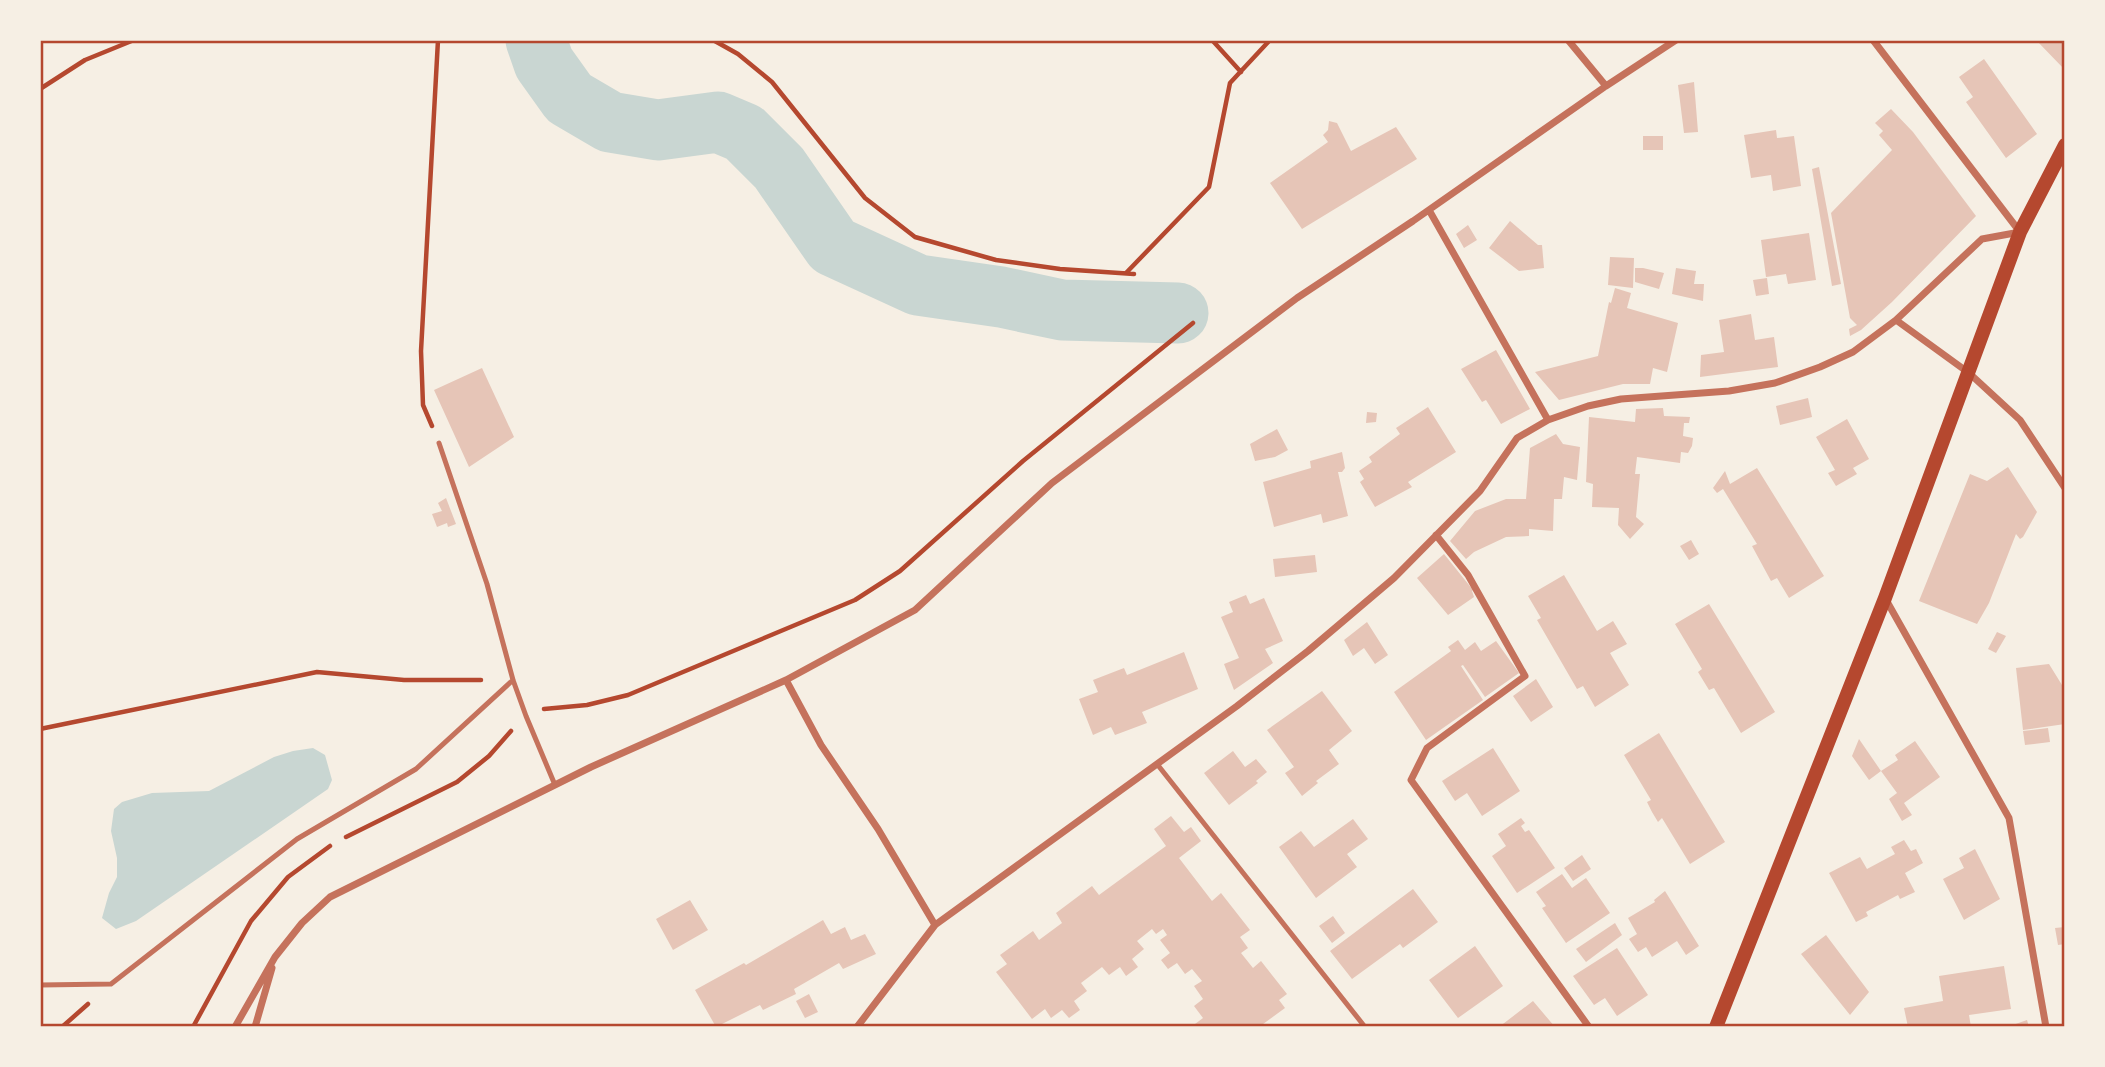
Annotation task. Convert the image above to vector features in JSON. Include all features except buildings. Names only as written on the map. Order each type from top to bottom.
[{"type":"main road","points":[[1716,1027],[1885,598],[2020,232],[2063,152]]},
{"type":"street","points":[[1568,40],[1606,86]]},
{"type":"street","points":[[235,1027],[275,957],[302,923],[330,897],[555,785],[786,680],[915,610],[1052,483],[1297,298],[1676,40]]},
{"type":"street","points":[[857,1027],[935,925],[1237,706],[1308,651],[1394,578],[1480,491],[1517,438],[1548,420],[1588,406],[1621,399],[1729,391],[1775,383],[1821,367],[1853,352],[1896,320],[1982,239],[2020,232],[1873,40]]},
{"type":"street","points":[[1429,210],[1548,420]]},
{"type":"street","points":[[1896,320],[1969,373],[2020,420],[2065,488]]},
{"type":"street","points":[[1436,535],[1468,575],[1525,676],[1427,748],[1411,780],[1589,1027]]},
{"type":"street","points":[[1885,598],[2009,818],[2046,1027]]},
{"type":"street","points":[[786,680],[821,745],[877,829],[935,925]]},
{"type":"street","points":[[255,1027],[275,957]]},
{"type":"lane","points":[[439,443],[487,584],[513,680],[555,785]]},
{"type":"lane","points":[[40,985],[111,984],[297,839],[415,769],[513,680]]},
{"type":"lane","points":[[1157,764],[1365,1027]]},
{"type":"path","points":[[40,89],[85,60],[134,40]]},
{"type":"path","points":[[438,40],[421,351],[423,405],[439,443]]},
{"type":"path","points":[[713,40],[737,54],[772,82],[865,198],[915,237],[996,260],[1060,269],[1134,274]]},
{"type":"path","points":[[1212,40],[1241,72]]},
{"type":"path","points":[[1125,274],[1209,187],[1230,83],[1270,40]]},
{"type":"path","points":[[193,1027],[251,921],[288,877],[335,842],[457,782],[489,756],[526,716],[547,708],[587,705],[628,695],[855,600],[900,571],[1023,461],[1193,323]]},
{"type":"path","points":[[40,729],[317,672],[404,680],[513,680]]},
{"type":"shaded area","points":[[313,748],[325,755],[332,780],[328,789],[136,921],[116,929],[102,918],[117,877],[117,858],[111,831],[114,809],[122,802],[152,793],[209,791],[274,757]]},
{"type":"waterway","points":[[536,40],[544,63],[569,98],[610,122],[658,130],[718,122],[744,133],[779,168],[833,246],[918,285],[1001,297],[1062,310],[1178,313]]}]
